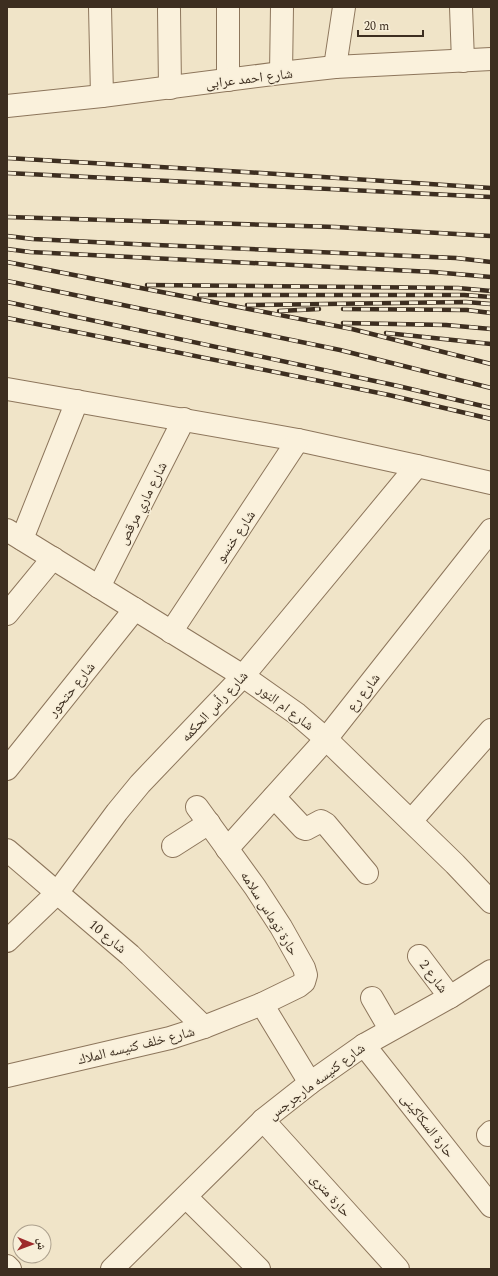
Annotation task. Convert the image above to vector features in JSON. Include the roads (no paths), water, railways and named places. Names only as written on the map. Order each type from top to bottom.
[{"type":"street","points":[[100,7],[102,96]]},
{"type":"street","points":[[228,7],[228,80]]},
{"type":"street","points":[[281,73],[282,7]]},
{"type":"street","points":[[336,68],[344,7]]},
{"type":"street","points":[[461,7],[463,61]]},
{"type":"street","points":[[169,10],[170,88]]},
{"type":"street","name":"شارع احمد عرابى","points":[[7,106],[170,88],[281,73],[336,68],[491,59]]},
{"type":"street","points":[[7,389],[298,440],[491,484]]},
{"type":"street","points":[[14,535],[77,401]]},
{"type":"street","name":"شارع ماري مرقص","points":[[99,587],[184,419]]},
{"type":"street","name":"شارع خنسو","points":[[171,632],[298,440]]},
{"type":"street","name":"شارع رأس الحكمه","points":[[7,941],[57,893],[117,812],[140,784],[243,676],[417,466]]},
{"type":"street","name":"شارع رع","points":[[227,849],[326,739],[491,530]]},
{"type":"street","name":"شارع ام النور","points":[[14,535],[243,676],[297,714],[326,739],[411,821],[491,902]]},
{"type":"street","points":[[7,614],[53,558]]},
{"type":"street","name":"شارع حتحور","points":[[7,769],[135,609]]},
{"type":"street","points":[[411,821],[491,730]]},
{"type":"street","points":[[274,797],[302,828],[306,829],[320,821],[326,824],[367,872]]},
{"type":"street","name":"حارة توماس سلامه","points":[[173,846],[203,815],[255,887],[281,927],[304,968],[306,975],[304,982],[299,986],[262,1004]]},
{"type":"street","name":"شارع 10","points":[[7,850],[130,955],[204,1027]]},
{"type":"street","name":"شارع 2","points":[[419,956],[450,997]]},
{"type":"street","name":"شارع كنيسه مارجرجس","points":[[112,1269],[263,1120],[310,1082],[364,1045],[450,997],[491,971]]},
{"type":"street","points":[[372,998],[390,1030]]},
{"type":"street","points":[[262,1004],[310,1082]]},
{"type":"street","name":"شارع خلف كنيسه الملاك","points":[[7,1076],[170,1038],[204,1027],[262,1004]]},
{"type":"street","name":"حارة السكاكينى","points":[[364,1045],[491,1206]]},
{"type":"street","name":"حارة مترى","points":[[263,1120],[398,1269]]},
{"type":"street","points":[[186,1197],[259,1269]]},
{"type":"street","points":[[7,1266],[10,1269]]},
{"type":"railway","points":[[7,158],[491,188]]},
{"type":"railway","points":[[7,173],[491,197]]},
{"type":"railway","points":[[7,217],[335,227],[491,236]]},
{"type":"railway","points":[[7,236],[33,239],[133,244],[456,258],[491,262]]},
{"type":"railway","points":[[7,249],[30,252],[433,272],[491,277]]},
{"type":"railway","points":[[7,262],[352,329],[491,364]]},
{"type":"railway","points":[[7,281],[340,350],[491,388]]},
{"type":"railway","points":[[147,285],[458,288],[491,291]]},
{"type":"railway","points":[[199,295],[464,295],[491,297]]},
{"type":"railway","points":[[7,302],[398,386],[491,408]]},
{"type":"railway","points":[[247,305],[466,302],[491,304]]},
{"type":"railway","points":[[279,311],[319,309]]},
{"type":"railway","points":[[343,309],[467,310],[491,313]]},
{"type":"railway","points":[[7,318],[389,395],[491,419]]},
{"type":"railway","points":[[343,323],[446,325],[491,329]]},
{"type":"railway","points":[[386,333],[491,344]]}]
